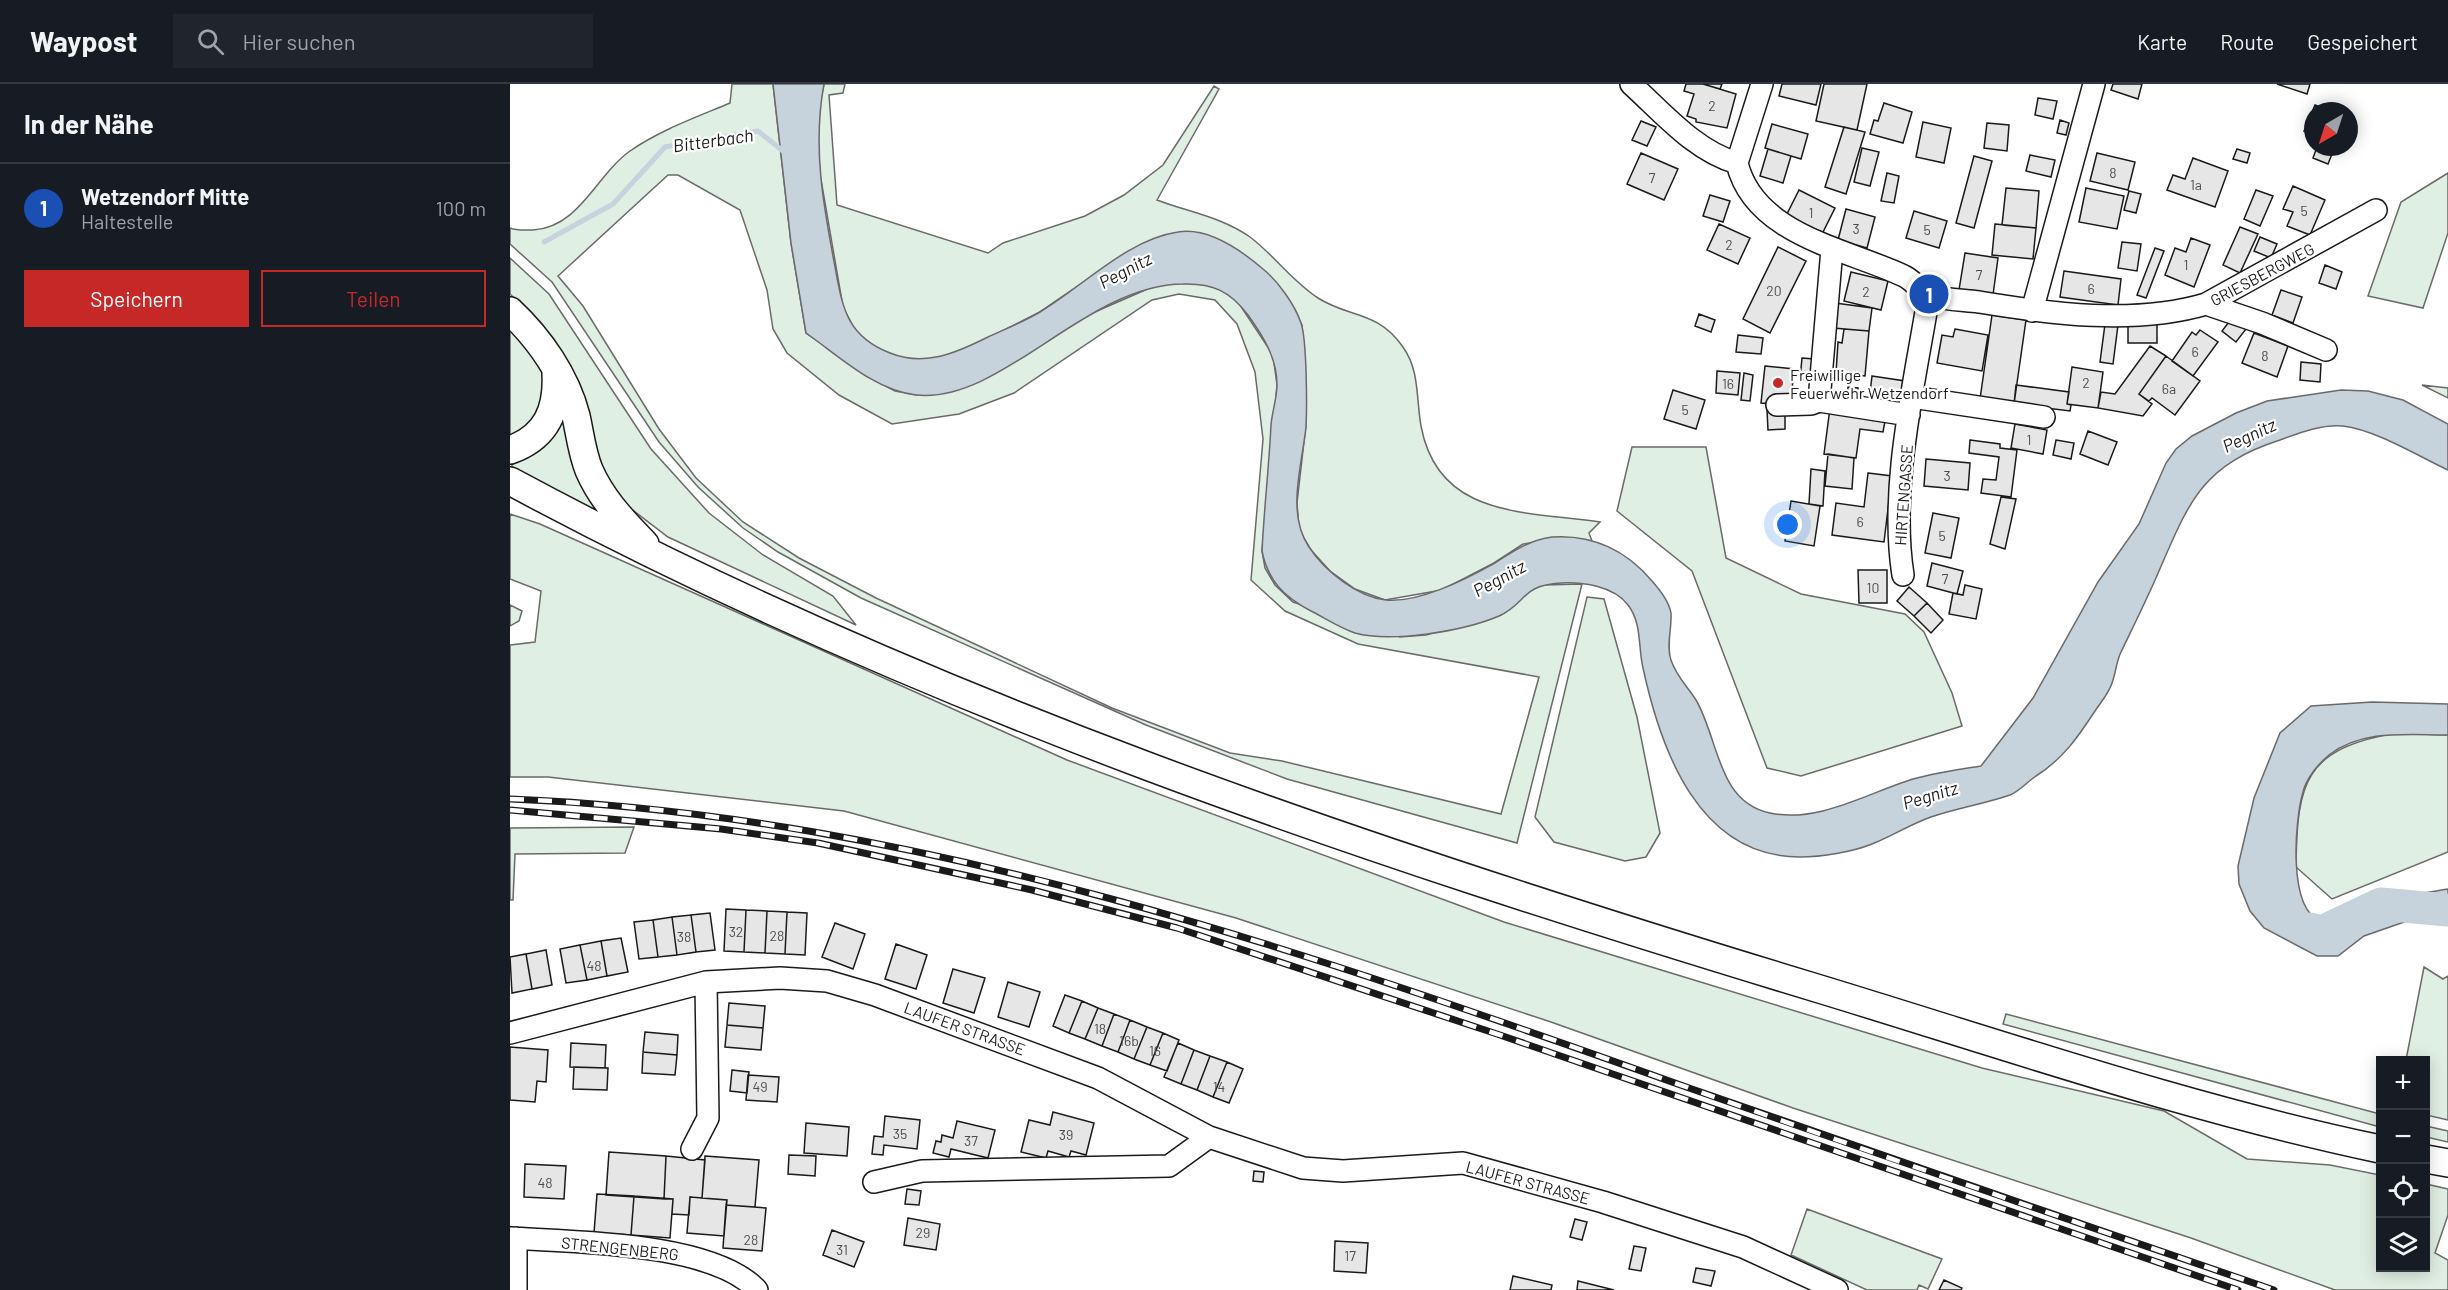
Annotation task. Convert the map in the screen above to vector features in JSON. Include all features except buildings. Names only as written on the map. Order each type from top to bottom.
[{"type":"main road","points":[[510,311],[556,368],[571,401],[588,468],[597,487],[623,521],[661,560]]},
{"type":"main road","points":[[510,450],[529,441],[547,422],[556,400],[556,368]]},
{"type":"main road","points":[[510,481],[661,560],[848,646],[1149,767],[1419,862],[1611,926],[2194,1102],[2376,1148]]},
{"type":"main road","points":[[510,501],[562,509]]},
{"type":"main road","points":[[2430,1160],[2448,1163]]},
{"type":"street","points":[[1631,84],[1684,132],[1718,158],[1737,163]]},
{"type":"street","points":[[1762,84],[1737,163],[1740,176],[1752,197],[1771,216],[1832,249],[1906,277],[1929,294]]},
{"type":"street","points":[[2032,310],[2094,84]]},
{"type":"street","name":"GRIESBERGWEG","points":[[1929,294],[2032,310],[2128,315],[2182,310],[2206,304],[2376,210]]},
{"type":"street","points":[[1819,401],[1832,249]]},
{"type":"street","name":"HIRTENGASSE","points":[[1903,575],[1898,540],[1911,406],[1929,294]]},
{"type":"street","points":[[2206,304],[2262,323],[2326,350]]},
{"type":"street","points":[[1777,405],[1811,404],[1819,401],[2044,417]]},
{"type":"street","name":"LAUFER STRASSE","points":[[510,1033],[706,982],[780,978],[827,981],[875,995],[1098,1078],[1209,1137],[1303,1168],[1343,1171],[1463,1163],[1603,1202],[1743,1247],[1837,1290]]},
{"type":"street","points":[[692,1149],[708,1118],[706,982]]},
{"type":"street","points":[[874,1182],[922,1171],[1169,1166],[1209,1137]]},
{"type":"street","points":[[513,1238],[516,1290]]},
{"type":"street","name":"STRENGENBERG","points":[[513,1238],[670,1251],[723,1269],[757,1290]]},
{"type":"green space","points":[[732,84],[773,84],[791,243],[806,333],[874,380],[895,391],[917,395],[1020,359],[1081,318],[1159,284],[1202,283],[1217,287],[1238,302],[1273,355],[1277,385],[1262,551],[1265,568],[1275,585],[1293,602],[1400,637],[1426,635],[1501,615],[1528,590],[1544,585],[1582,584],[1517,843],[1287,779],[1146,725],[861,598],[778,552],[743,528],[698,487],[659,442],[552,282],[510,244],[510,228],[533,230],[549,227],[563,220],[630,151],[666,130],[730,103]],"holes":[[[668,175],[678,175],[740,210],[767,290],[773,329],[787,353],[839,395],[892,424],[959,414],[1014,393],[1152,300],[1179,294],[1215,300],[1237,324],[1255,372],[1263,439],[1251,580],[1285,611],[1358,644],[1539,677],[1501,814],[1282,761],[1230,753],[1112,708],[876,598],[799,558],[743,522],[696,478],[659,429],[583,306],[558,276]]]},
{"type":"green space","points":[[824,84],[845,84],[843,93],[829,95],[837,205],[988,253],[1003,243],[1085,216],[1124,195],[1163,165],[1214,86],[1219,89],[1157,200],[1228,224],[1239,230],[1259,244],[1300,284],[1318,298],[1373,321],[1393,335],[1408,356],[1415,375],[1421,426],[1430,456],[1446,478],[1465,494],[1515,511],[1600,522],[1589,533],[1592,541],[1572,538],[1523,544],[1494,563],[1442,590],[1385,600],[1355,589],[1330,571],[1311,550],[1299,530],[1297,503],[1306,424],[1302,325],[1285,296],[1129,251],[1038,313],[964,350],[934,359],[904,359],[873,347],[855,330],[843,307],[819,168],[817,117]]},
{"type":"green space","points":[[2448,173],[2448,233],[2423,308],[2368,296],[2401,202]]},
{"type":"green space","points":[[510,258],[549,294],[651,449],[709,513],[763,555],[833,596],[856,625],[668,537],[630,508],[609,482],[516,300],[510,294]]},
{"type":"green space","points":[[510,326],[539,363],[544,382],[540,409],[534,428],[510,442]]},
{"type":"green space","points":[[2422,385],[2448,388],[2448,398]]},
{"type":"green space","points":[[563,411],[598,501],[598,513],[512,467],[512,460]]},
{"type":"green space","points":[[1632,447],[1706,447],[1726,558],[1801,594],[1905,614],[1924,632],[1952,693],[1962,726],[1801,776],[1767,768],[1692,571],[1617,511]]},
{"type":"green space","points":[[510,514],[540,524],[1067,760],[1504,922],[1982,1068],[2164,1111],[2247,1159],[2330,1165],[2376,1174],[2376,1272],[2430,1272],[2430,1185],[2448,1189],[2448,1215],[2435,1253],[2448,1260],[2448,1290],[2335,1290],[2191,1238],[1793,1108],[1551,1022],[1236,918],[844,811],[548,777],[510,777],[510,645],[535,642],[541,591],[510,579]]},
{"type":"green space","points":[[1587,597],[1604,599],[1637,717],[1660,833],[1646,857],[1625,861],[1554,842],[1535,817]]},
{"type":"green space","points":[[510,605],[522,611],[519,621],[510,626]]},
{"type":"green space","points":[[2396,733],[2448,735],[2448,852],[2332,899],[2296,867],[2299,812],[2304,791],[2312,774],[2325,760],[2342,749],[2366,740]]},
{"type":"green space","points":[[634,827],[625,853],[515,854],[513,900],[510,900],[510,828]]},
{"type":"green space","points":[[2424,967],[2443,979],[2448,976],[2448,1120],[2430,1116],[2430,1056],[2407,1056]]},
{"type":"green space","points":[[2006,1014],[2376,1113],[2376,1126],[2003,1024]]},
{"type":"green space","points":[[2430,1127],[2448,1131],[2448,1142],[2430,1138]]},
{"type":"green space","points":[[1807,1209],[1942,1259],[1928,1289],[1919,1285],[1917,1290],[1867,1290],[1791,1255]]},
{"type":"water","points":[[773,84],[824,84],[819,155],[827,225],[845,311],[857,331],[865,339],[876,347],[903,357],[916,359],[952,353],[1034,316],[1123,254],[1159,236],[1189,231],[1224,242],[1269,274],[1290,301],[1301,323],[1305,358],[1306,427],[1297,489],[1298,519],[1309,547],[1324,565],[1333,574],[1364,594],[1386,600],[1399,600],[1427,594],[1455,583],[1521,547],[1552,537],[1581,538],[1620,553],[1642,570],[1668,604],[1671,613],[1669,649],[1671,660],[1704,716],[1729,783],[1739,796],[1753,807],[1770,813],[1788,815],[1823,811],[1916,778],[1981,766],[2033,698],[2098,582],[2139,524],[2166,463],[2176,449],[2192,436],[2236,413],[2267,401],[2341,390],[2368,391],[2403,400],[2448,424],[2448,470],[2383,438],[2356,428],[2343,426],[2327,426],[2303,432],[2254,450],[2232,461],[2215,474],[2190,506],[2121,652],[2109,690],[2076,739],[2046,769],[2010,795],[1931,817],[1864,847],[1837,854],[1809,857],[1765,852],[1735,839],[1711,819],[1690,794],[1661,733],[1641,660],[1636,619],[1628,605],[1615,593],[1598,586],[1570,583],[1548,584],[1525,595],[1508,611],[1484,621],[1448,631],[1388,637],[1355,633],[1301,606],[1285,594],[1268,571],[1262,551],[1271,425],[1277,390],[1275,366],[1264,339],[1248,315],[1234,300],[1220,290],[1193,284],[1147,289],[1112,303],[980,382],[948,393],[916,395],[886,386],[858,371],[806,333],[791,243]]},
{"type":"water","points":[[2372,702],[2448,704],[2448,735],[2401,734],[2371,737],[2342,747],[2329,755],[2317,767],[2305,787],[2298,822],[2296,862],[2303,900],[2310,913],[2321,921],[2336,923],[2394,900],[2448,889],[2448,921],[2410,920],[2364,936],[2338,956],[2317,956],[2264,928],[2250,911],[2239,884],[2238,866],[2254,798],[2280,733],[2311,706]]},
{"type":"waterway","name":"Bitterbach","points":[[544,242],[613,204],[665,147],[758,131],[783,151]]},
{"type":"waterway","name":"Pegnitz","points":[[2310,929],[2322,932],[2381,904],[2448,910]]},
{"type":"railway","points":[[510,799],[662,810],[813,832],[962,862],[1110,898],[1256,941],[1401,988],[2274,1290]]},
{"type":"railway","points":[[510,810],[721,829],[818,843],[1032,890],[1177,928],[1497,1034],[2238,1290]]},
{"type":"place","name":"Wetzendorf Mitte","points":[[1929,294]]},
{"type":"place","name":"Freiwillige Feuerwehr Wetzendorf","points":[[1778,383]]}]
